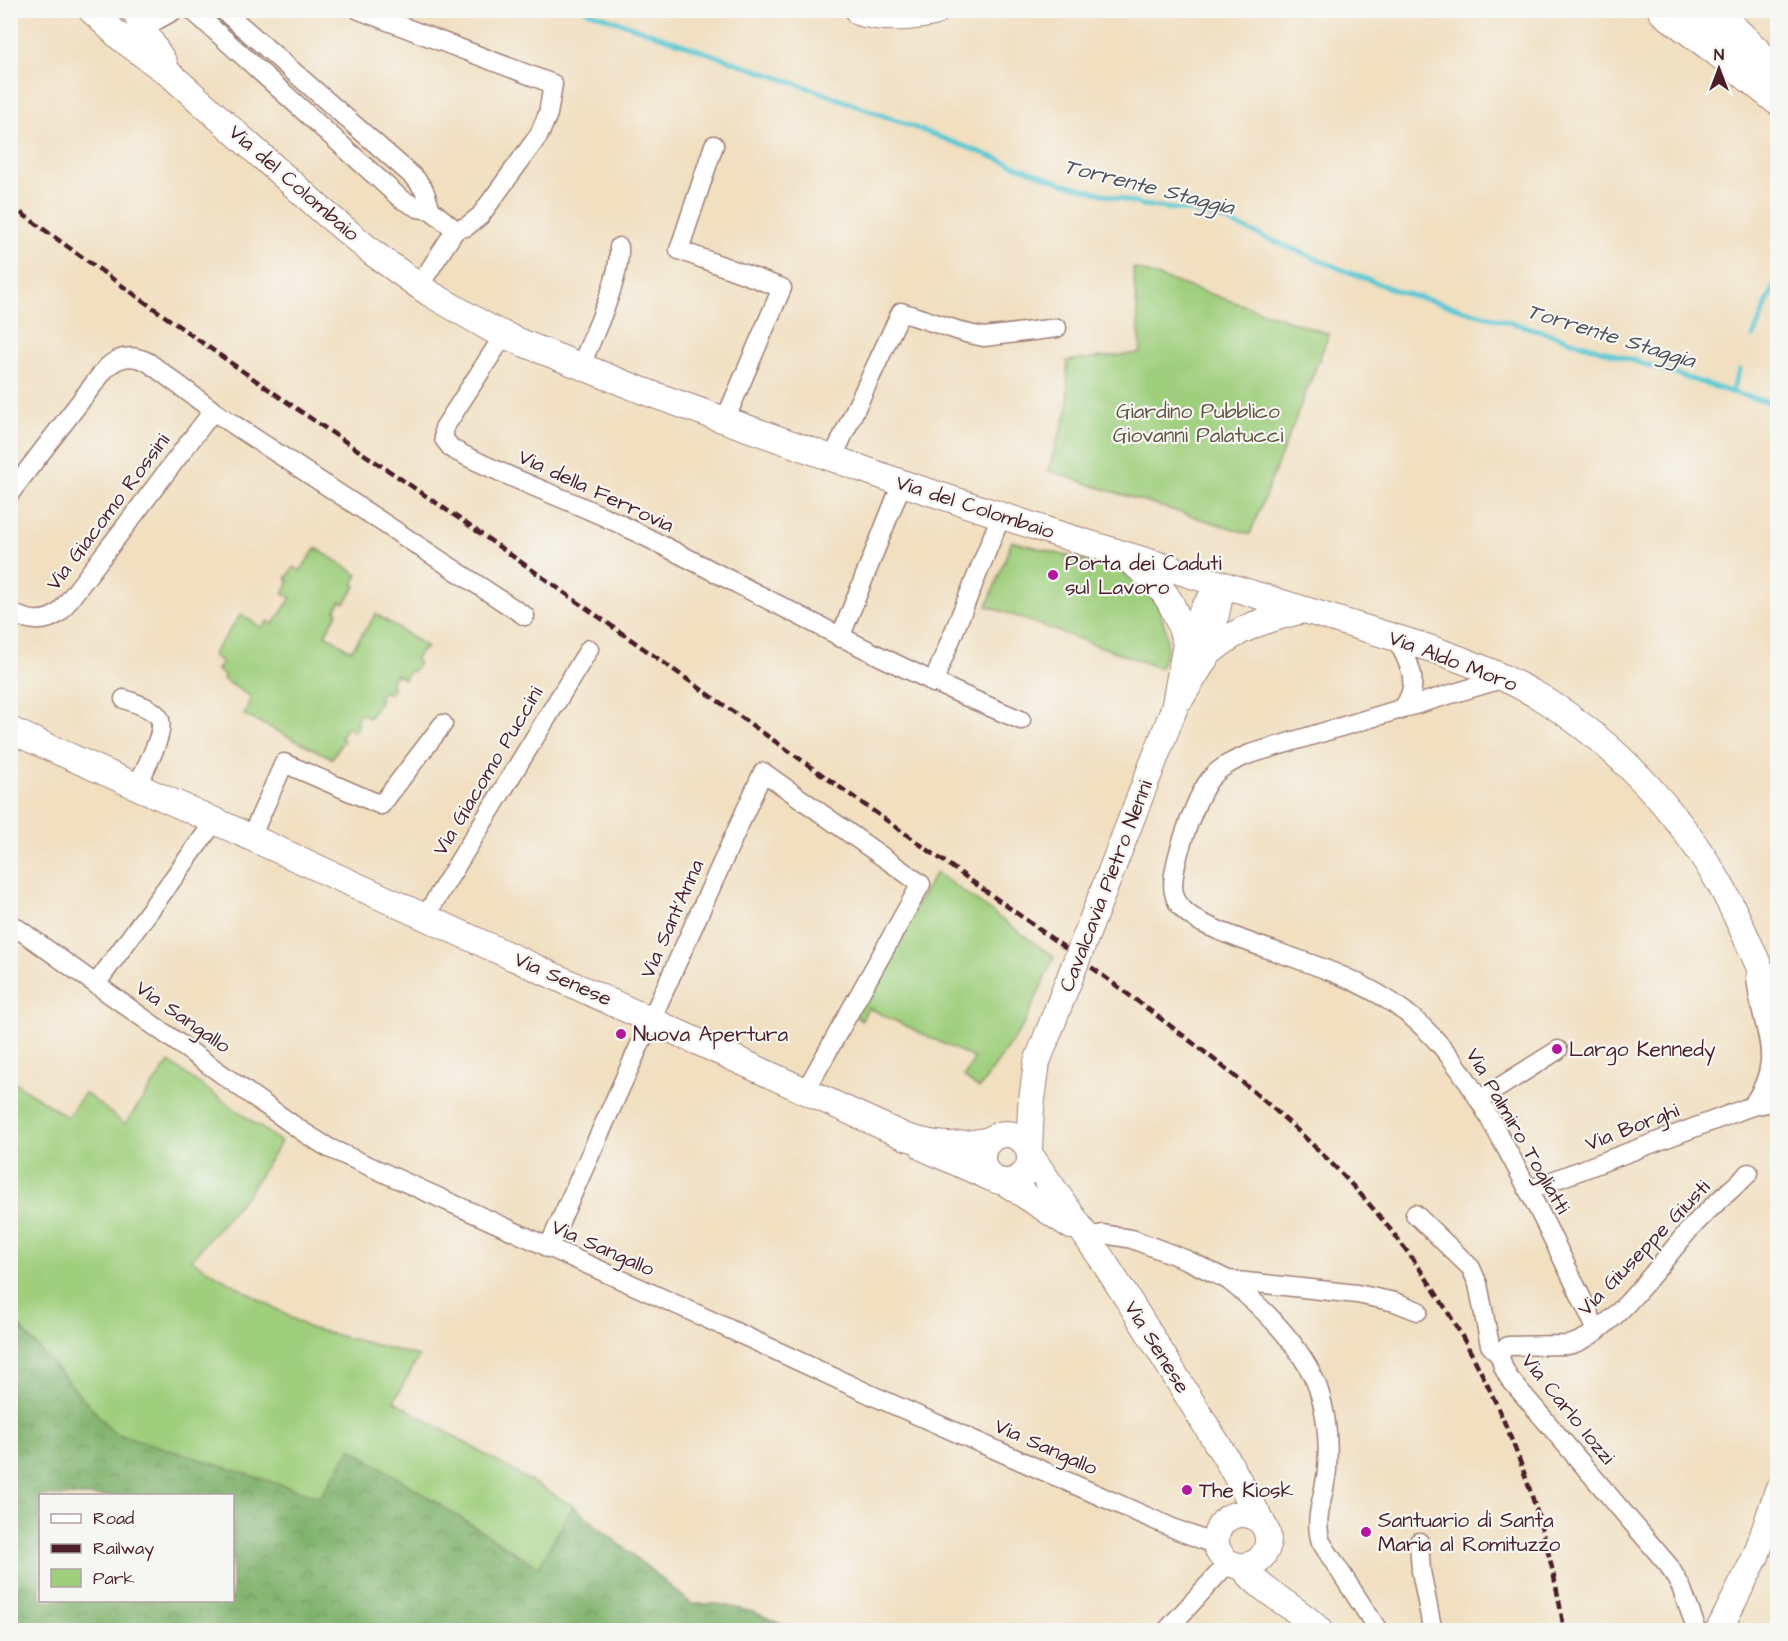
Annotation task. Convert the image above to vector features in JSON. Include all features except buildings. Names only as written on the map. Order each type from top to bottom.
[{"type":"highway","points":[[861,10],[882,15],[933,10]]},
{"type":"highway","points":[[1664,10],[1778,99]]},
{"type":"highway","points":[[1698,10],[1771,68]]},
{"type":"highway","points":[[1712,10],[1771,68]]},
{"type":"main road","name":"Via del Colombaio","points":[[91,10],[133,26],[172,76],[373,253],[419,286],[504,335],[580,366],[832,459],[1001,516],[1221,584]]},
{"type":"main road","points":[[1121,553],[1155,580],[1169,598],[1179,620],[1197,649]]},
{"type":"main road","name":"Via Aldo Moro","points":[[1221,584],[1456,657],[1505,678],[1541,698],[1595,737],[1650,789],[1703,856],[1722,889],[1778,1011]]},
{"type":"main road","name":"Cavalcavia Pietro Nenni","points":[[995,1137],[1038,1062],[1197,649],[1203,610],[1221,584]]},
{"type":"main road","name":"Cavalcavia Pietro Nenni","points":[[1197,649],[1222,641],[1247,626],[1305,610]]},
{"type":"main road","name":"Via Senese","points":[[10,730],[652,1019],[906,1137],[937,1155],[998,1180],[1086,1237]]},
{"type":"main road","name":"Cavalcavia Pietro Nenni","points":[[1030,1153],[1031,1107],[1038,1062]]},
{"type":"main road","points":[[1008,1134],[1021,1139],[1030,1153],[1030,1164],[1027,1171],[1014,1182],[998,1180],[986,1173],[981,1159],[982,1152],[995,1137],[1008,1134]]},
{"type":"main road","name":"Via Senese","points":[[906,1137],[951,1146],[995,1137]]},
{"type":"main road","name":"Via Senese","points":[[1030,1153],[1124,1293],[1226,1458],[1269,1536],[1265,1552],[1272,1573],[1311,1623]]},
{"type":"main road","name":"Via Senese","points":[[1226,1458],[1230,1480],[1231,1516]]},
{"type":"main road","points":[[1719,1630],[1756,1556],[1778,1490]]},
{"type":"main road","points":[[1262,1522],[1255,1516],[1247,1514],[1231,1516],[1219,1527],[1216,1536],[1229,1558],[1255,1563],[1265,1552]]},
{"type":"main road","name":"Via Senese","points":[[1229,1558],[1260,1586],[1311,1623]]},
{"type":"street","points":[[133,26],[175,10]]},
{"type":"street","points":[[192,10],[401,199],[418,208],[431,210]]},
{"type":"street","points":[[223,10],[416,179],[424,190],[431,210],[456,229],[466,227],[480,216],[539,135],[548,114],[553,84],[359,10]]},
{"type":"street","points":[[714,145],[679,250],[782,288],[725,420]]},
{"type":"street","points":[[419,286],[456,229]]},
{"type":"street","points":[[580,366],[613,283],[619,262],[619,247]]},
{"type":"street","points":[[832,459],[900,312],[984,337],[1057,328]]},
{"type":"street","name":"Via della Ferrovia","points":[[504,335],[444,428],[444,439],[452,449],[612,521],[933,683],[1021,720]]},
{"type":"street","points":[[10,493],[106,368],[117,360],[130,356],[148,362],[213,411],[525,616]]},
{"type":"street","name":"Via Giacomo Rossini","points":[[10,612],[27,620],[36,621],[46,620],[60,612],[213,411]]},
{"type":"street","points":[[840,638],[902,483]]},
{"type":"street","points":[[933,683],[1001,516]]},
{"type":"street","points":[[1396,638],[1410,667],[1413,682],[1410,698],[1401,710]]},
{"type":"street","name":"Via Giacomo Puccini","points":[[425,917],[589,649]]},
{"type":"street","name":"Via Palmiro Togliatti","points":[[1505,678],[1250,754],[1225,766],[1210,779],[1200,796],[1176,863],[1174,894],[1184,910],[1202,923],[1342,975],[1397,1005],[1423,1025],[1447,1052],[1479,1100],[1547,1224],[1597,1330]]},
{"type":"street","points":[[124,699],[154,712],[161,722],[158,738],[137,786]]},
{"type":"street","points":[[251,837],[284,763],[381,806],[443,724]]},
{"type":"street","name":"Via Sant'Anna","points":[[548,1248],[763,772],[921,884],[806,1090]]},
{"type":"street","points":[[96,984],[215,821]]},
{"type":"street","name":"Via Sangallo","points":[[10,922],[321,1144],[901,1408],[1175,1529],[1229,1558]]},
{"type":"street","points":[[1752,1106],[1763,1093],[1776,1060],[1775,1047],[1758,993],[1756,960]]},
{"type":"street","points":[[1479,1100],[1558,1050]]},
{"type":"street","name":"Via Borghi","points":[[1528,1190],[1752,1106],[1778,1101]]},
{"type":"street","name":"Via Giuseppe Giusti","points":[[1500,1356],[1502,1350],[1508,1346],[1568,1345],[1584,1340],[1635,1296],[1696,1223],[1749,1173]]},
{"type":"street","name":"Via Carlo Iozzi","points":[[1415,1214],[1471,1268],[1478,1284],[1490,1345],[1500,1356],[1506,1372],[1515,1386],[1669,1566],[1681,1587],[1697,1630]]},
{"type":"street","points":[[1086,1237],[1103,1234],[1132,1239],[1187,1260],[1228,1280],[1254,1300],[1296,1351],[1313,1377],[1324,1408],[1328,1438],[1326,1473],[1317,1523],[1318,1533],[1321,1542],[1378,1630]]},
{"type":"street","points":[[1228,1280],[1357,1294],[1395,1302],[1418,1311]]},
{"type":"street","points":[[1419,1542],[1421,1571],[1431,1622],[1430,1630]]},
{"type":"street","points":[[1167,1630],[1229,1558]]},
{"type":"green space","name":"Giardino Pubblico Giovanni Palatucci","points":[[1133,268],[1329,334],[1250,534],[1048,470],[1068,408],[1067,361],[1141,353]]},
{"type":"green space","points":[[1012,541],[1115,569],[1133,578],[1145,588],[1157,604],[1166,630],[1167,649],[1160,668],[987,606]]},
{"type":"green space","points":[[316,548],[358,575],[353,584],[356,586],[345,603],[341,601],[335,610],[338,612],[325,634],[351,651],[376,614],[427,647],[425,650],[422,649],[415,660],[419,663],[413,672],[410,670],[404,679],[396,674],[390,684],[394,687],[389,694],[384,691],[378,698],[381,700],[369,718],[361,713],[355,722],[359,725],[355,732],[347,727],[340,737],[344,740],[332,758],[244,715],[251,697],[223,679],[225,676],[217,670],[222,662],[212,655],[241,614],[262,628],[268,621],[273,624],[291,598],[283,593],[289,582],[286,579],[294,567],[300,571]]},
{"type":"green space","points":[[936,872],[1054,957],[1025,1023],[979,1089],[964,1077],[974,1058],[868,1008],[862,1020],[852,1015]]},
{"type":"green space","points":[[169,1062],[281,1142],[249,1192],[191,1260],[309,1328],[419,1356],[394,1401],[573,1506],[538,1567],[351,1448],[320,1497],[113,1432],[11,1317],[11,1080],[67,1117],[85,1093],[125,1124]]},
{"type":"green space","points":[[10,1317],[114,1432],[351,1448],[538,1567],[573,1506],[692,1604],[718,1604],[754,1612],[783,1625],[815,1630],[11,1630]]},
{"type":"waterway","name":"Torrente Staggia","points":[[584,10],[823,93],[1062,183],[1143,205],[1189,211],[1219,218],[1403,293],[1541,331],[1778,405]]},
{"type":"waterway","points":[[1753,337],[1778,276]]},
{"type":"waterway","points":[[1731,392],[1740,370]]},
{"type":"railway","points":[[10,205],[156,310],[474,529],[794,754],[1044,933],[1197,1046],[1293,1126],[1353,1186],[1381,1218],[1447,1310],[1475,1360],[1500,1412],[1521,1465],[1539,1520],[1564,1630]]},
{"type":"place","name":"Porta dei Caduti sul Lavoro","points":[[1053,575]]},
{"type":"place","name":"Nuova Apertura","points":[[621,1034]]},
{"type":"place","name":"Largo Kennedy","points":[[1557,1049]]},
{"type":"place","name":"The Kiosk","points":[[1187,1490]]},
{"type":"place","name":"Santuario di Santa Maria al Romituzzo","points":[[1366,1532]]}]
